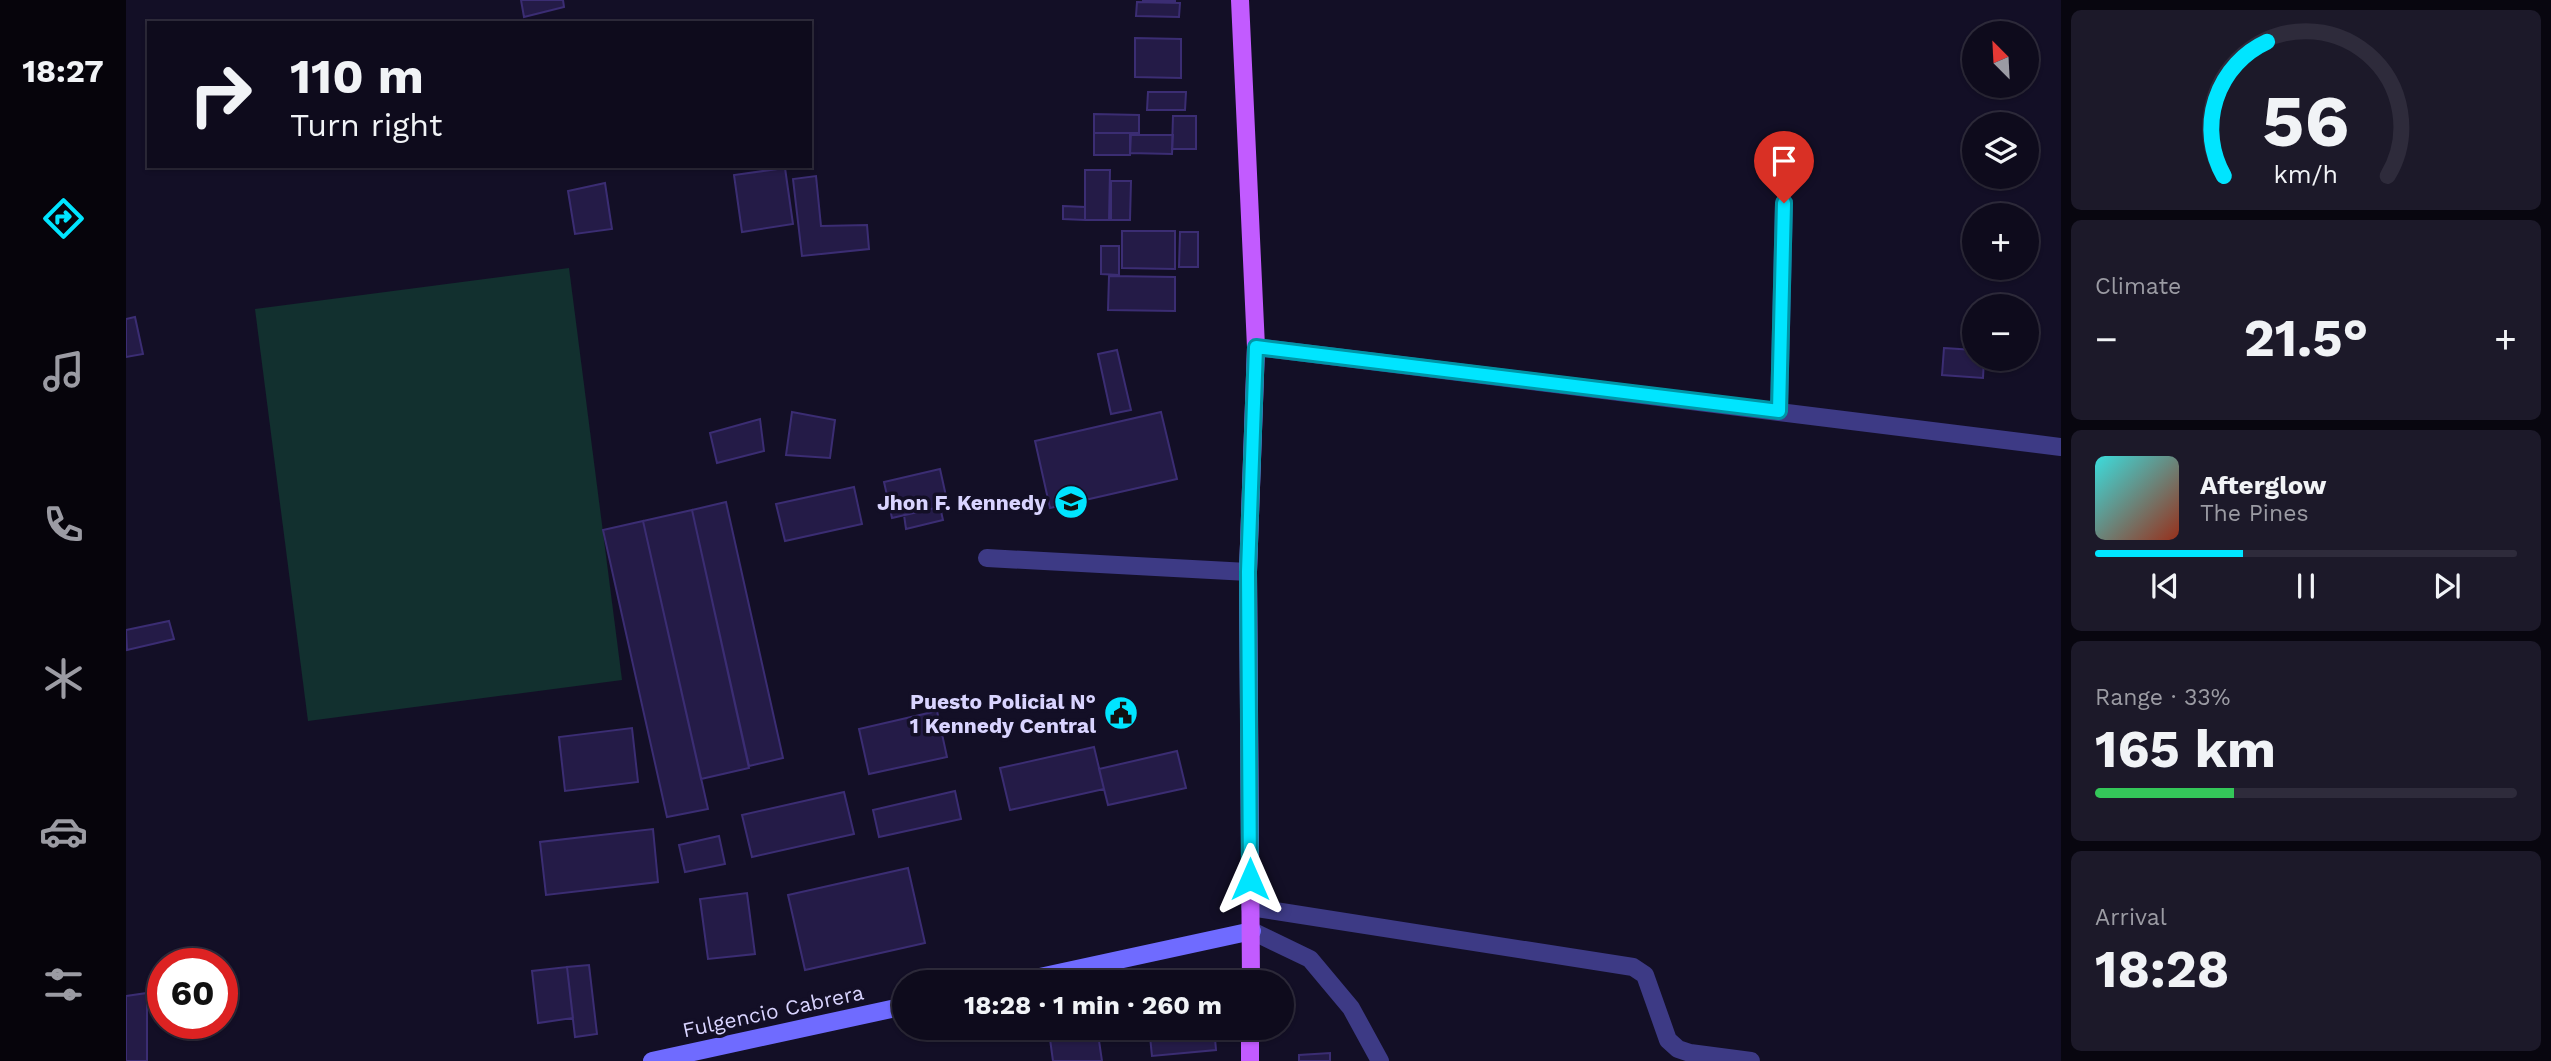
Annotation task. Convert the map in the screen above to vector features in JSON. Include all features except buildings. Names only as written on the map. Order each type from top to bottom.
[{"type":"main road","points":[[1240,0],[1256,347],[1248,572],[1251,970]]},
{"type":"main road","points":[[1072,970],[1252,931]]},
{"type":"main road","name":"Fulgencio Cabrera","points":[[652,1061],[892,1009]]},
{"type":"main road","points":[[1250,1040],[1250,1061]]},
{"type":"street","points":[[1779,411],[1784,203]]},
{"type":"street","points":[[1256,347],[2061,447]]},
{"type":"street","points":[[987,558],[1248,572]]},
{"type":"street","points":[[1250,907],[1633,967],[1645,975],[1668,1040],[1678,1049],[1751,1061]]},
{"type":"street","points":[[1252,931],[1310,960],[1351,1008],[1380,1061]]},
{"type":"green space","points":[[569,268],[622,680],[308,721],[255,309]]},
{"type":"place","name":"Jhon F. Kennedy","points":[[1071,502]]},
{"type":"place","name":"Puesto Policial N° 1 Kennedy Central","points":[[1121,713]]},
{"type":"route","points":[[1250,879],[1248,572],[1256,347],[1779,411],[1784,203]]}]
